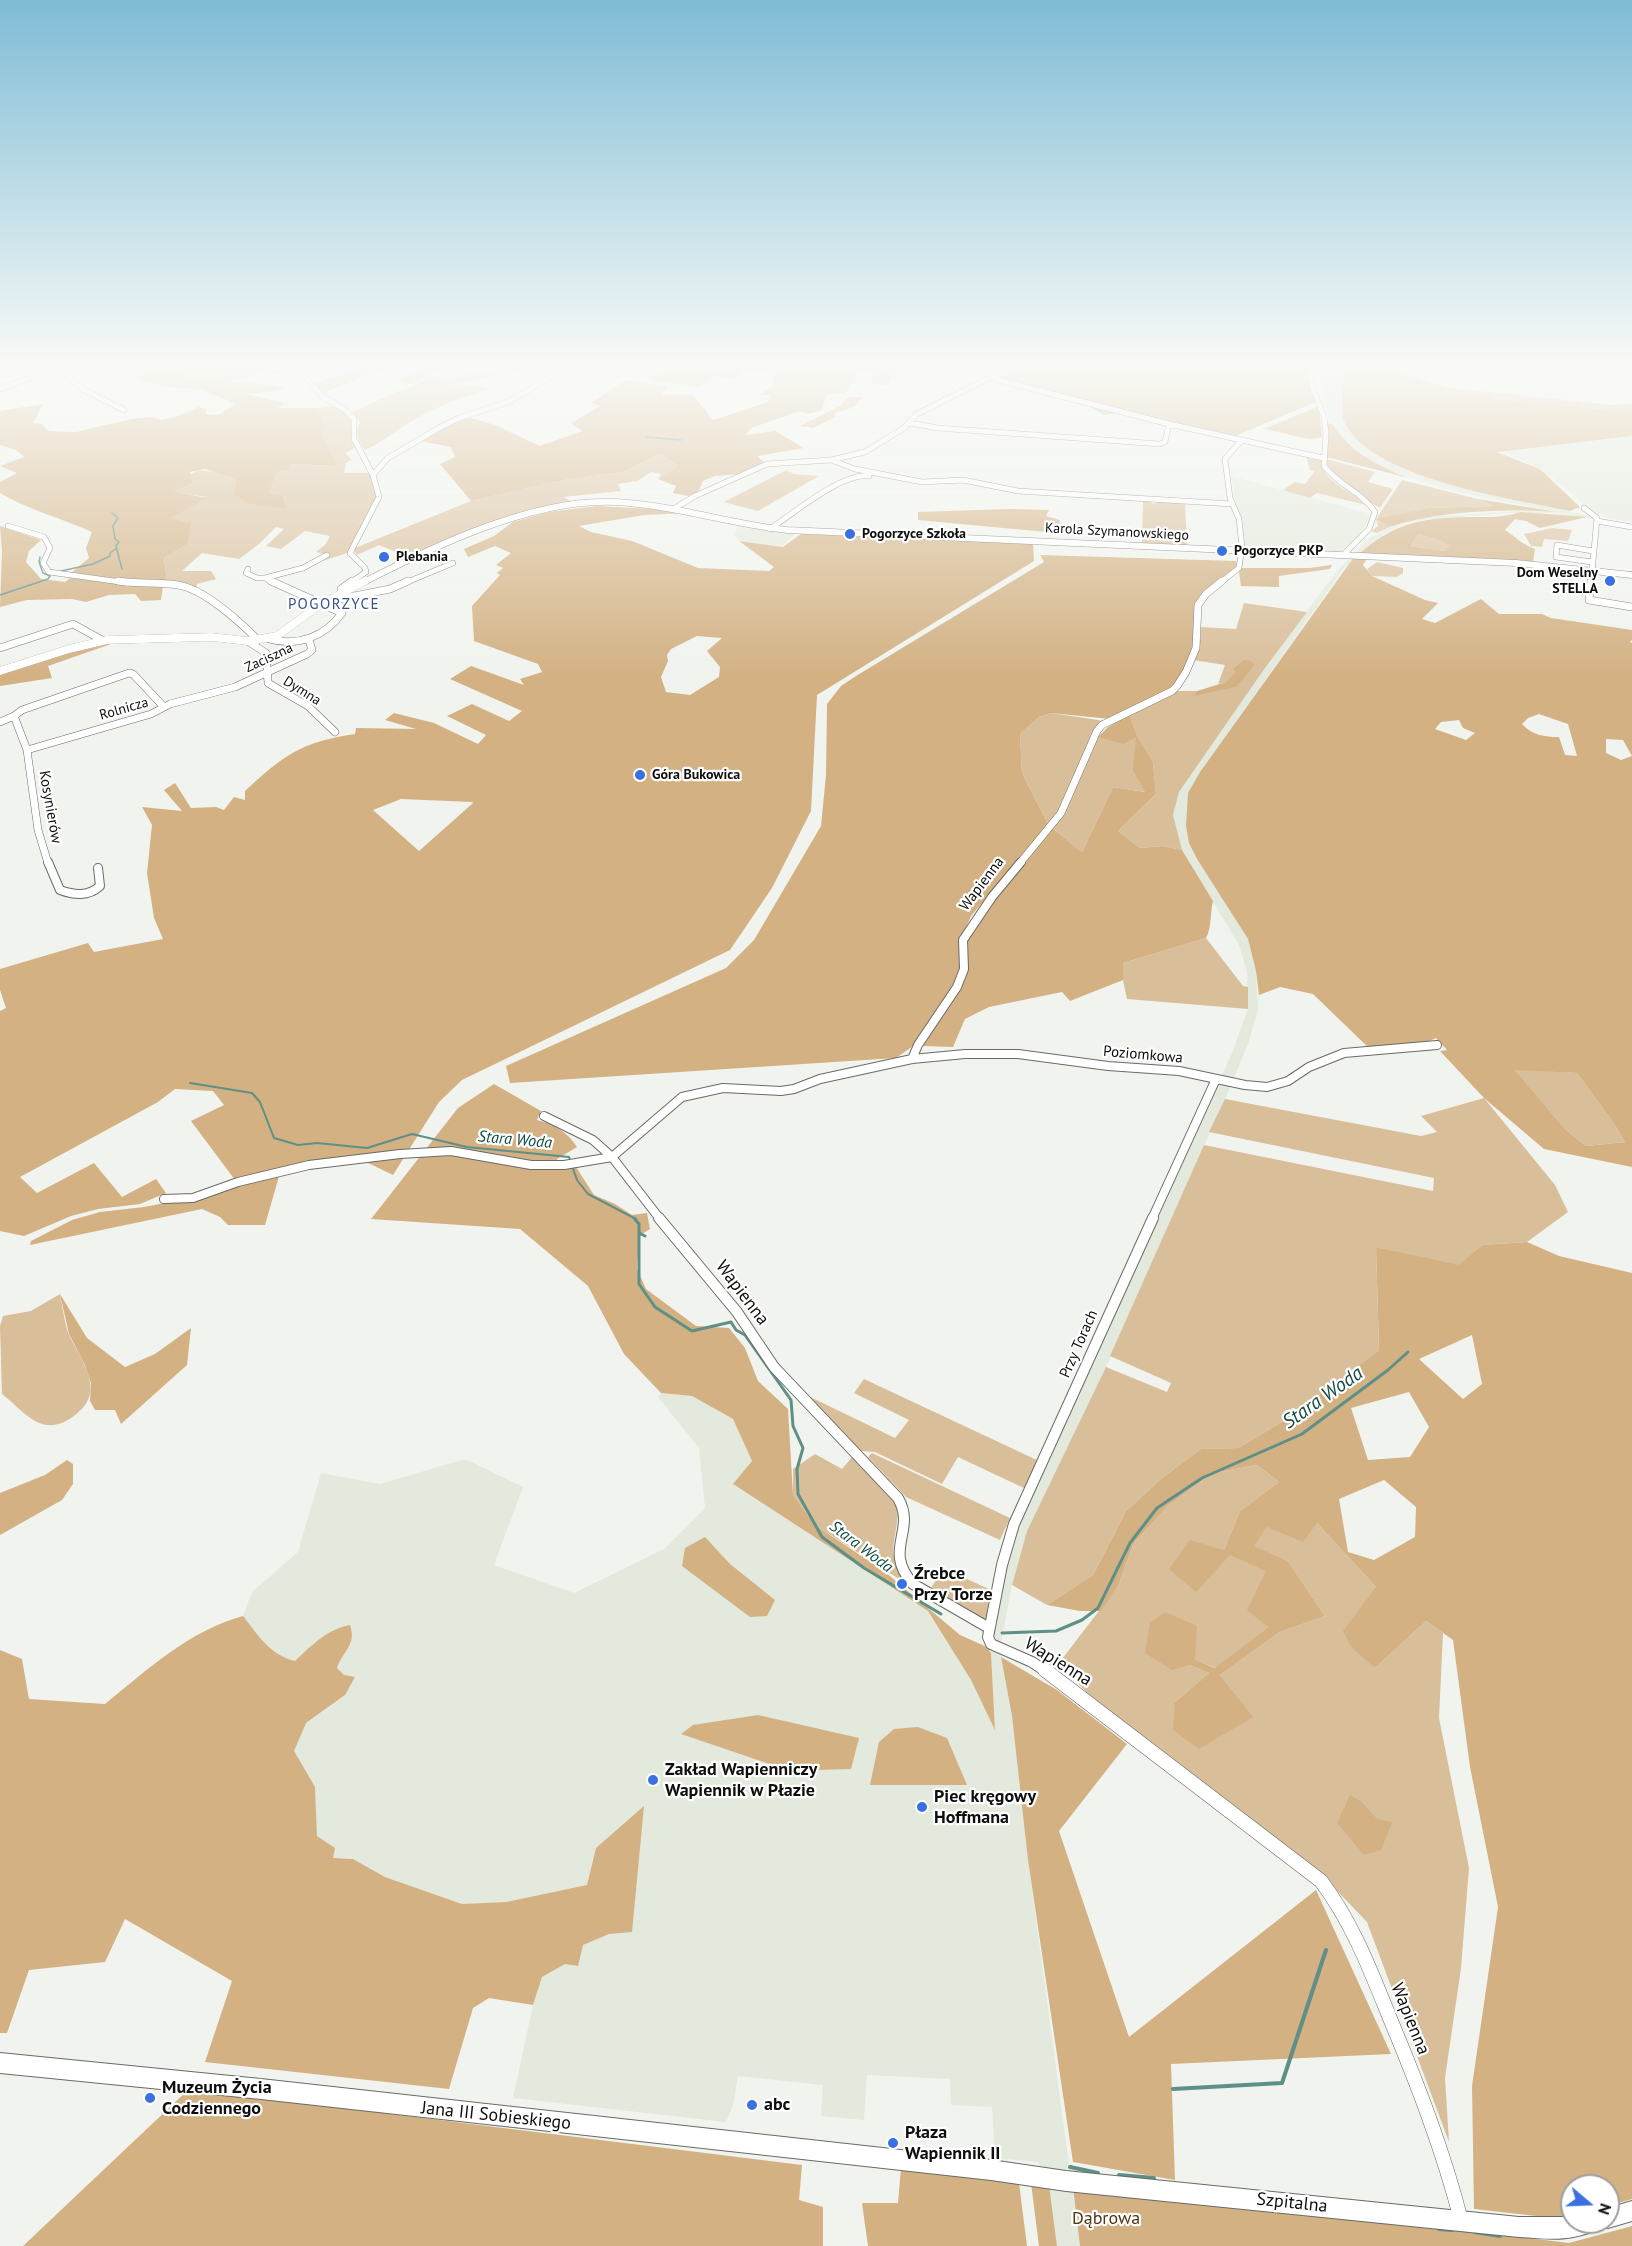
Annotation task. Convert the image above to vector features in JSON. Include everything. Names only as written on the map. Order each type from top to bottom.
[{"type":"main road","name":"Jana III Sobieskiego","points":[[0,2063],[991,2170]]},
{"type":"main road","name":"Szpitalna","points":[[991,2170],[1066,2181],[1560,2228]]},
{"type":"street","points":[[343,592],[341,589],[366,572],[365,568],[350,553],[378,501],[379,491],[373,474],[368,467]]},
{"type":"street","points":[[373,474],[379,467]]},
{"type":"street","points":[[675,508],[695,496],[762,467]]},
{"type":"street","points":[[849,467],[922,482]]},
{"type":"street","points":[[1226,467],[1232,504],[1239,519],[1241,551]]},
{"type":"street","points":[[1325,467],[1333,478],[1368,501],[1375,512],[1369,529],[1343,555]]},
{"type":"street","points":[[771,529],[820,495],[859,475],[922,482],[963,480],[1018,491],[1232,504]]},
{"type":"street","name":"Karola Szymanowskiego","points":[[0,671],[102,640],[211,637],[269,639],[343,592],[463,535],[527,514],[600,502],[675,508],[739,524],[771,529],[1592,566],[1632,575]]},
{"type":"street","points":[[1584,508],[1596,514],[1597,521],[1589,600],[1632,607]]},
{"type":"street","points":[[1597,521],[1632,527]]},
{"type":"street","points":[[9,526],[44,537],[50,549],[43,563],[49,573],[122,582],[179,585],[195,590],[243,624],[258,640]]},
{"type":"street","points":[[1592,566],[1556,557],[1557,545],[1593,551]]},
{"type":"street","name":"Wapienna","points":[[912,1059],[918,1045],[957,987],[964,969],[963,940],[987,904],[1060,813],[1097,731],[1102,725],[1172,691],[1181,684],[1198,637],[1196,618],[1198,604],[1239,568],[1241,551]]},
{"type":"street","points":[[248,569],[246,573],[257,578],[266,578],[303,568],[327,555]]},
{"type":"street","points":[[333,598],[339,599],[390,589],[453,563]]},
{"type":"street","points":[[266,578],[287,590],[321,604]]},
{"type":"street","name":"Zaciszna","points":[[164,706],[236,687],[307,654],[312,650],[309,640],[342,613],[321,604]]},
{"type":"street","points":[[0,648],[73,624],[102,640]]},
{"type":"street","points":[[269,639],[309,640]]},
{"type":"street","name":"Dymna","points":[[248,640],[266,653],[267,678],[271,686],[308,706],[335,732]]},
{"type":"street","name":"Rolnicza","points":[[14,716],[22,710],[129,673],[133,674],[164,706],[151,714],[27,750]]},
{"type":"street","points":[[0,722],[14,716]]},
{"type":"street","name":"Kosynierów","points":[[14,716],[27,750],[38,830],[50,869],[60,890],[84,894],[95,891],[100,886],[98,868]]},
{"type":"street","name":"Poziomkowa","points":[[912,1059],[965,1054],[1018,1054],[1108,1066],[1179,1071],[1257,1087],[1278,1085],[1327,1059],[1363,1050],[1437,1045]]},
{"type":"street","points":[[164,1199],[193,1198],[238,1182],[309,1165],[429,1152],[451,1152],[531,1165],[581,1163],[612,1157],[682,1097],[723,1088],[781,1091],[794,1089],[829,1077],[912,1059]]},
{"type":"street","name":"Przy Torach","points":[[989,1628],[1002,1565],[1014,1524],[1216,1078]]},
{"type":"street","name":"Wapienna","points":[[544,1116],[593,1140],[612,1157],[737,1312],[774,1367],[889,1486],[902,1505],[904,1515],[898,1560],[904,1576],[913,1584],[989,1628],[991,1644],[1032,1662],[1076,1692],[1321,1881],[1338,1901],[1352,1928],[1404,2053],[1448,2173],[1461,2220]]},
{"type":"shaded area","points":[[285,467],[345,467],[344,473],[369,473],[375,484],[377,497],[347,553],[322,561],[329,555],[316,552],[325,545],[330,536],[305,531],[281,549],[266,546],[284,529],[276,527],[239,559],[202,553],[182,571],[211,571],[216,579],[197,584],[197,589],[167,581],[164,558],[188,544],[190,523],[169,518],[205,497],[171,491],[194,472],[215,472],[236,479],[233,493],[286,509],[283,495],[269,493],[278,471]]},
{"type":"shaded area","points":[[634,467],[677,467],[658,479],[661,474],[651,472],[637,481],[618,484],[621,491],[563,497],[577,504],[524,513],[408,557],[379,545],[357,555],[355,552],[355,548],[471,501],[564,480],[623,472]]},
{"type":"shaded area","points":[[1309,467],[1322,467],[1331,480],[1366,505],[1317,493],[1310,498],[1283,490],[1295,482],[1305,484],[1315,471],[1310,470]]},
{"type":"shaded area","points":[[1329,467],[1355,467],[1375,472],[1368,482],[1393,489],[1380,508],[1333,473]]},
{"type":"shaded area","name":"Zakład Wapienniczy Wapiennik w Płazie","points":[[1383,467],[1404,467],[1433,479],[1487,493],[1632,525],[1549,513],[1510,513],[1422,520],[1403,524],[1382,535],[1345,567],[1200,772],[1189,843],[1248,939],[1256,971],[1258,1010],[1248,1044],[1225,1099],[1106,1367],[1027,1531],[1012,1585],[1001,1643],[1001,1657],[1012,1716],[1028,1860],[1080,2246],[1057,2246],[1049,2185],[1038,2162],[995,2158],[992,2107],[951,2105],[950,2079],[867,2075],[864,2120],[821,2116],[823,2085],[738,2076],[733,2105],[726,2122],[513,2098],[533,2005],[542,1977],[565,1964],[583,1945],[609,1933],[596,1848],[587,1885],[506,1902],[462,1904],[385,1877],[353,1859],[333,1858],[335,1848],[317,1836],[315,1787],[275,1747],[345,1695],[344,1675],[337,1668],[340,1657],[352,1643],[316,1641],[295,1661],[282,1658],[268,1648],[243,1616],[252,1592],[298,1552],[321,1473],[380,1484],[465,1459],[523,1487],[494,1565],[574,1593],[664,1549],[705,1508],[699,1448],[658,1397],[661,1393],[692,1396],[733,1419],[752,1461],[734,1485],[928,1611],[971,1680],[995,1728],[991,1653],[1001,1584],[1019,1525],[1232,1053],[1248,1009],[1247,971],[1239,945],[1182,850],[1176,832],[1173,815],[1179,792],[1265,668],[1337,571],[1368,539],[1389,527],[1426,517],[1520,511],[1556,512],[1448,490]]},
{"type":"shaded area","points":[[1537,467],[1632,467],[1632,522],[1605,517],[1592,511]]},
{"type":"shaded area","points":[[786,470],[794,474],[819,476],[758,511],[724,502]]},
{"type":"shaded area","points":[[1231,476],[1371,514],[1371,517],[1359,536],[1338,553],[1243,548]]},
{"type":"shaded area","points":[[1402,480],[1497,506],[1428,508],[1377,520],[1389,527],[1377,533],[1371,531],[1378,526],[1376,519]]},
{"type":"shaded area","points":[[1143,500],[1148,500],[1153,504],[1158,501],[1185,502],[1187,546],[1142,544]]},
{"type":"shaded area","points":[[738,527],[797,532],[782,546],[739,541],[734,534]]},
{"type":"shaded area","points":[[1553,528],[1572,530],[1568,541],[1544,539],[1542,547],[1531,546],[1524,534]]},
{"type":"shaded area","points":[[1418,534],[1449,546],[1444,551],[1411,546]]},
{"type":"shaded area","points":[[1377,562],[1403,568],[1403,573],[1397,577],[1372,576],[1367,569]]},
{"type":"shaded area","points":[[1244,603],[1307,612],[1179,792],[1173,815],[1182,850],[1162,846],[1140,848],[1118,831],[1156,794],[1153,763],[1146,792],[1113,787],[1082,852],[1051,827],[1063,814],[1098,737],[1105,738],[1129,715],[1177,691],[1197,691],[1195,695],[1235,687],[1255,665],[1233,670],[1236,673],[1226,682],[1218,684],[1225,665],[1193,660],[1201,638],[1201,627],[1236,629]]},
{"type":"shaded area","points":[[1051,713],[1105,721],[1095,730],[1058,812],[1048,824],[1022,773],[1020,734],[1039,717]]},
{"type":"shaded area","points":[[1206,938],[1243,986],[1248,987],[1248,1009],[1127,999],[1123,980],[1123,963]]},
{"type":"shaded area","points":[[1514,1069],[1577,1073],[1625,1142],[1586,1146],[1566,1130]]},
{"type":"shaded area","points":[[1484,1098],[1555,1185],[1568,1212],[1527,1242],[1482,1245],[1459,1266],[1376,1247],[1379,1350],[1287,1419],[1238,1448],[1201,1449],[1162,1478],[1126,1511],[1093,1575],[1047,1605],[1012,1585],[1027,1531],[1106,1367],[1167,1392],[1171,1383],[1110,1356],[1204,1145],[1433,1191],[1434,1178],[1209,1132],[1225,1099],[1421,1136],[1437,1132],[1421,1116]]},
{"type":"shaded area","points":[[60,1294],[67,1330],[86,1368],[91,1389],[82,1409],[71,1418],[51,1425],[42,1424],[26,1415],[2,1394],[0,1326],[3,1316],[31,1311]]},
{"type":"shaded area","points":[[864,1379],[1039,1461],[1026,1489],[958,1457],[942,1484],[875,1452],[861,1451],[800,1392],[895,1438],[909,1420],[854,1393]]},
{"type":"shaded area","points":[[872,1453],[1010,1518],[1000,1540],[906,1497],[868,1457]]},
{"type":"shaded area","points":[[815,1454],[842,1469],[854,1455],[898,1505],[894,1555],[901,1574],[910,1586],[815,1525],[793,1495],[793,1469]]},
{"type":"shaded area","points":[[1257,1465],[1279,1482],[1240,1511],[1224,1550],[1267,1571],[1268,1627],[1216,1668],[1194,1660],[1189,1665],[1209,1673],[1175,1702],[1252,1717],[1220,1675],[1280,1632],[1325,1616],[1288,1561],[1253,1546],[1267,1527],[1317,1523],[1376,1587],[1375,1668],[1426,1621],[1443,1633],[1439,1718],[1469,1868],[1461,1968],[1445,2078],[1449,2142],[1367,1922],[1315,1868],[1090,1696],[1059,1663],[1118,1586],[1134,1543],[1169,1505],[1213,1473]]},
{"type":"shaded area","points":[[943,1568],[991,1590],[986,1621],[930,1590]]},
{"type":"green space","points":[[2,467],[290,467],[289,470],[278,471],[269,493],[283,495],[286,509],[247,503],[233,493],[236,479],[205,469],[190,472],[192,483],[173,491],[206,498],[170,518],[191,523],[188,544],[164,558],[167,581],[132,581],[71,573],[89,558],[86,548],[92,532],[0,493],[0,482],[17,473]]},
{"type":"green space","points":[[442,467],[634,467],[623,472],[564,480],[471,501]]},
{"type":"green space","points":[[677,467],[759,467],[740,474],[715,476],[703,481],[698,492],[688,496],[673,493],[676,486],[658,479]]},
{"type":"green space","points":[[1365,467],[1384,467],[1409,478]]},
{"type":"green space","points":[[1401,467],[1534,467],[1540,469],[1580,507],[1570,511],[1480,493]]},
{"type":"green space","points":[[1478,499],[1557,512],[1517,510],[1449,514],[1389,527],[1376,519],[1428,508],[1495,506]]},
{"type":"green space","points":[[597,506],[689,513],[644,515],[579,526],[591,532],[632,541],[698,568],[769,571],[774,567],[739,541],[783,547],[801,534],[1033,543],[1034,561],[817,695],[811,811],[772,888],[730,950],[462,1080],[439,1102],[393,1175],[362,1160],[235,1180],[191,1121],[224,1105],[213,1091],[175,1089],[158,1102],[20,1177],[37,1193],[94,1163],[122,1197],[156,1179],[166,1193],[140,1204],[98,1209],[71,1216],[24,1236],[0,1231],[0,1011],[6,1008],[0,990],[0,969],[88,943],[94,952],[163,939],[154,918],[147,873],[152,825],[142,807],[182,811],[164,790],[175,783],[191,808],[216,807],[224,810],[234,797],[245,800],[245,791],[271,768],[307,746],[355,734],[356,728],[416,729],[385,720],[394,713],[434,723],[478,744],[486,735],[447,716],[472,704],[509,721],[522,711],[450,679],[471,666],[524,685],[520,679],[542,672],[538,664],[474,641],[472,606],[500,575],[497,573],[503,568],[496,565],[511,553],[495,546],[468,557],[464,549],[494,536],[513,522],[549,512]],"holes":[[[697,636],[722,638],[707,651],[720,667],[719,677],[690,695],[666,692],[661,677],[668,661],[667,655],[671,649]],[[401,799],[472,802],[473,803],[419,851],[373,810]]]},
{"type":"green space","points":[[1049,510],[1046,516],[1060,520],[1057,533],[918,520],[918,512]]},
{"type":"green space","points":[[1521,512],[1587,517],[1540,528],[1526,521],[1515,519],[1505,530],[1535,549],[1533,563],[1358,555],[1383,536],[1421,521]],"holes":[[[1418,534],[1449,546],[1444,551],[1411,546]]]},
{"type":"green space","points":[[0,526],[41,540],[29,551],[26,562],[41,579],[65,582],[70,578],[163,586],[161,600],[141,601],[135,594],[109,595],[86,602],[72,599],[27,600],[0,607],[2,551]]},
{"type":"green space","points":[[1040,555],[1236,561],[1237,568],[1195,604],[1195,634],[1192,652],[1183,674],[1170,690],[1110,719],[1051,713],[1039,717],[1020,734],[1022,773],[1048,824],[971,916],[960,941],[959,969],[952,987],[913,1046],[896,1058],[510,1083],[506,1066],[726,968],[754,940],[821,826],[826,775],[827,704],[841,686],[856,676],[1044,562]]},
{"type":"green space","points":[[1354,557],[1367,558],[1363,565],[1372,576],[1425,600],[1438,603],[1422,619],[1435,623],[1481,599],[1499,614],[1542,614],[1551,618],[1632,630],[1630,642],[1632,643],[1632,756],[1632,1167],[1544,1149],[1484,1098],[1440,1051],[1447,1050],[1436,1038],[1423,1044],[1372,1051],[1313,994],[1280,987],[1259,995],[1248,939],[1189,843],[1186,826],[1188,793],[1200,772]],"holes":[[[1539,714],[1568,724],[1577,756],[1565,755],[1559,737],[1539,735],[1526,728],[1522,724],[1528,718]],[[1459,720],[1463,728],[1475,733],[1466,740],[1435,729],[1441,722]],[[1606,739],[1623,740],[1632,756],[1621,760],[1606,753]],[[1515,1070],[1577,1073],[1625,1142],[1586,1146],[1566,1130]]]},
{"type":"green space","points":[[1332,565],[1330,569],[1279,576],[1279,587],[1241,586],[1240,568],[1310,568]]},
{"type":"green space","points":[[114,643],[48,666],[52,678],[0,686],[0,673],[90,644]]},
{"type":"green space","points":[[1244,660],[1251,661],[1255,665],[1236,687],[1194,696],[1197,691],[1226,682],[1235,673],[1233,669]]},
{"type":"green space","points":[[1129,715],[1137,737],[1153,763],[1156,794],[1118,831],[1140,848],[1162,846],[1182,850],[1213,901],[1206,938],[1123,963],[1123,980],[1070,1001],[1062,992],[989,1007],[965,1019],[953,1047],[923,1046],[959,991],[966,942],[979,918],[1051,827],[1082,852],[1113,787],[1145,792],[1133,770],[1136,737],[1124,744],[1098,737],[1108,727]]},
{"type":"green space","points":[[494,1084],[541,1111],[537,1120],[560,1129],[577,1147],[557,1159],[557,1166],[576,1167],[594,1195],[615,1204],[632,1215],[647,1213],[650,1229],[639,1236],[637,1269],[646,1289],[696,1326],[729,1328],[745,1348],[758,1381],[788,1409],[793,1495],[815,1525],[884,1571],[960,1635],[987,1647],[991,1653],[995,1730],[971,1680],[928,1611],[733,1484],[752,1461],[733,1419],[692,1396],[661,1393],[624,1354],[588,1286],[520,1229],[371,1219],[458,1108]]},
{"type":"green space","points":[[280,1173],[265,1225],[228,1225],[220,1217],[202,1209],[30,1245],[31,1241],[72,1220],[100,1212],[144,1207],[211,1194]]},
{"type":"green space","points":[[1527,1242],[1559,1256],[1632,1273],[1632,2199],[1620,2202],[1620,2174],[1560,2174],[1560,2219],[1474,2209],[1472,2086],[1498,1907],[1470,1767],[1453,1640],[1426,1621],[1375,1668],[1352,1648],[1343,1631],[1376,1587],[1317,1523],[1303,1542],[1267,1527],[1254,1546],[1288,1561],[1325,1616],[1280,1632],[1220,1675],[1253,1717],[1199,1749],[1173,1730],[1175,1702],[1209,1673],[1189,1665],[1172,1670],[1145,1653],[1150,1623],[1165,1612],[1197,1626],[1195,1660],[1215,1668],[1268,1627],[1247,1610],[1266,1571],[1230,1555],[1196,1592],[1169,1569],[1190,1540],[1224,1550],[1240,1511],[1279,1482],[1257,1465],[1213,1473],[1169,1505],[1134,1543],[1118,1586],[1101,1611],[1080,1611],[1047,1605],[1093,1575],[1126,1511],[1162,1478],[1201,1449],[1238,1448],[1287,1419],[1379,1350],[1376,1247],[1459,1265],[1482,1245]],"holes":[[[1472,1335],[1482,1384],[1463,1399],[1419,1359]],[[1409,1392],[1429,1427],[1410,1457],[1368,1460],[1351,1408]],[[1384,1480],[1416,1507],[1415,1537],[1374,1560],[1348,1552],[1339,1499]]]},
{"type":"green space","points":[[60,1294],[87,1338],[125,1367],[155,1354],[191,1328],[187,1365],[121,1424],[115,1410],[95,1410],[90,1401],[91,1383],[85,1365],[69,1334]]},
{"type":"green space","points":[[67,1460],[73,1464],[73,1484],[62,1500],[0,1535],[0,1493],[45,1475]]},
{"type":"green space","points":[[705,1537],[730,1564],[775,1600],[767,1616],[750,1617],[682,1566],[685,1548]]},
{"type":"green space","points":[[243,1616],[272,1649],[295,1661],[327,1634],[350,1625],[351,1643],[337,1668],[344,1675],[355,1677],[345,1695],[306,1723],[294,1751],[315,1787],[317,1836],[335,1848],[333,1858],[353,1859],[385,1877],[462,1904],[506,1902],[587,1885],[596,1848],[644,1806],[632,1932],[609,1934],[583,1945],[578,1966],[565,1964],[542,1977],[533,2005],[489,1998],[473,2008],[449,2089],[205,2062],[232,1981],[125,1919],[105,1962],[29,1970],[7,2033],[0,2033],[0,1650],[22,1659],[29,1699],[105,1704],[187,1641],[224,1622]]},
{"type":"green space","points":[[1001,1657],[1057,1690],[1127,1744],[1059,1831],[1129,2037],[1316,1890],[1391,2054],[1171,2064],[1175,2180],[1073,2162],[1028,1860],[1012,1716]]},
{"type":"green space","points":[[758,1715],[859,1738],[851,1769],[814,1770],[802,1775],[681,1734],[693,1725]]},
{"type":"green space","points":[[918,1727],[947,1738],[967,1785],[870,1785],[879,1742],[894,1729]]},
{"type":"green space","points":[[1350,1795],[1362,1802],[1377,1819],[1392,1822],[1381,1850],[1364,1855],[1337,1823]]},
{"type":"green space","points":[[189,2089],[802,2165],[799,2200],[823,2207],[823,2246],[23,2246]]},
{"type":"green space","points":[[901,2168],[1019,2183],[1027,2246],[868,2246],[862,2203],[898,2203]]},
{"type":"green space","points":[[1031,2183],[1049,2185],[1057,2246],[1039,2246]]},
{"type":"green space","name":"Dąbrowa","points":[[1073,2188],[1569,2243],[1602,2234],[1620,2234],[1620,2229],[1632,2226],[1632,2246],[1080,2246]]},
{"type":"waterway","points":[[112,513],[118,518],[113,526],[115,539],[119,542],[117,548]]},
{"type":"waterway","points":[[61,571],[93,564],[110,556],[110,553],[117,548]]},
{"type":"waterway","points":[[117,548],[122,569]]},
{"type":"waterway","points":[[0,595],[48,579],[50,576],[43,573],[39,562],[40,557]]},
{"type":"waterway","name":"Stara Woda","points":[[190,1083],[252,1093],[260,1102],[274,1138],[298,1145],[317,1143],[367,1148],[412,1134],[467,1147],[569,1157],[577,1180],[588,1194],[636,1219]]},
{"type":"waterway","name":"Stara Woda","points":[[634,1218],[639,1224],[639,1233]]},
{"type":"waterway","name":"Stara Woda","points":[[639,1233],[645,1236]]},
{"type":"waterway","name":"Stara Woda","points":[[639,1233],[639,1284],[655,1307],[692,1331],[731,1322],[736,1330],[745,1335],[791,1400],[793,1426],[803,1448],[797,1469],[798,1494],[822,1537],[864,1568],[941,1614]]},
{"type":"waterway","name":"Stara Woda","points":[[1002,1633],[1056,1631],[1082,1620],[1098,1608],[1130,1543],[1157,1508],[1202,1478],[1302,1434],[1388,1370],[1408,1352]]},
{"type":"waterway","points":[[1173,2089],[1282,2083],[1326,1950]]},
{"type":"waterway","points":[[1070,2167],[1098,2173]]},
{"type":"waterway","points":[[1119,2175],[1154,2178]]},
{"type":"waterway","points":[[1439,2229],[1452,2230]]},
{"type":"waterway","points":[[1475,2232],[1500,2236]]},
{"type":"place","name":"Pogorzyce Szkoła","points":[[850,534]]},
{"type":"place","name":"Pogorzyce PKP","points":[[1222,551]]},
{"type":"place","name":"Plebania","points":[[384,557]]},
{"type":"place","name":"Dom Weselny STELLA","points":[[1610,581]]},
{"type":"place","name":"Góra Bukowica","points":[[640,775]]},
{"type":"place","name":"Źrebce Przy Torze","points":[[902,1584]]},
{"type":"place","name":"Zakład Wapienniczy Wapiennik w Płazie","points":[[653,1780]]},
{"type":"place","name":"Piec kręgowy Hoffmana","points":[[922,1807]]},
{"type":"place","name":"Muzeum Życia Codziennego","points":[[150,2098]]},
{"type":"place","name":"abc","points":[[752,2105]]},
{"type":"place","name":"Płaza Wapiennik II","points":[[893,2143]]},
{"type":"district","name":"POGORZYCE","points":[[334,605]]}]
